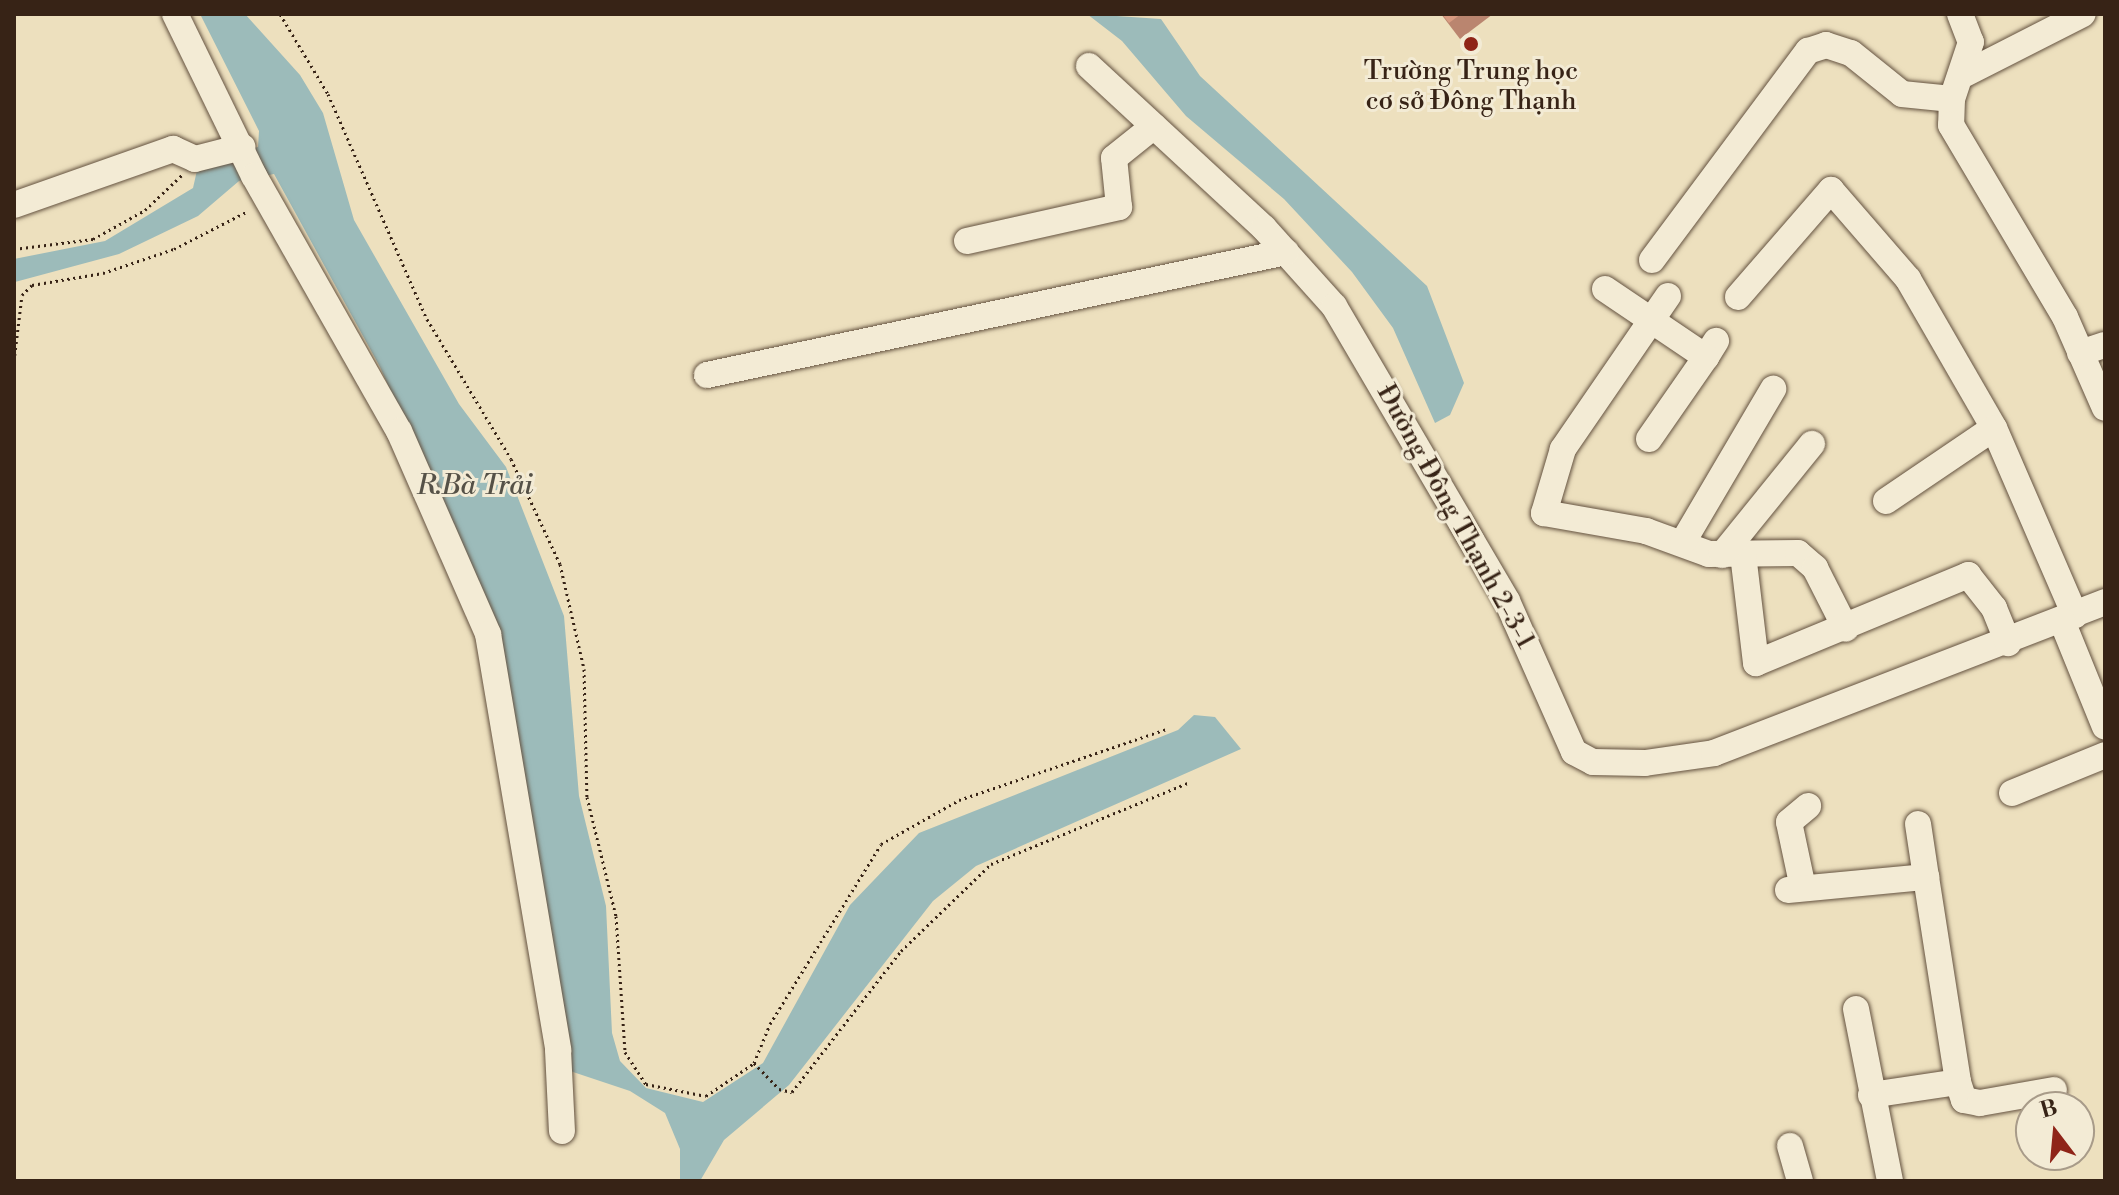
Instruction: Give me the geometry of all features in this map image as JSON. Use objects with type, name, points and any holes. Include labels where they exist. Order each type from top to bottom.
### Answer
[{"type":"street","points":[[175,14],[268,199],[399,431],[488,634],[561,1071],[562,1131]]},
{"type":"street","points":[[1960,14],[1971,42],[1965,74],[1952,99],[1951,125],[2092,349],[2105,408]]},
{"type":"street","points":[[1965,74],[2083,14]]},
{"type":"street","points":[[1652,260],[1808,51],[1826,45],[1851,53],[1902,94],[1952,99]]},
{"type":"street","name":"Đường Đông Thạnh 2-3-1","points":[[1089,66],[1286,252],[1334,306],[1507,601],[1574,752],[1593,762],[1645,763],[1714,753],[2008,643],[2105,602]]},
{"type":"street","points":[[967,241],[1119,207],[1114,158],[1154,126]]},
{"type":"street","points":[[14,205],[173,149],[195,159],[242,147]]},
{"type":"street","points":[[1738,297],[1831,190],[1908,279],[1994,428],[2069,618],[2105,727]]},
{"type":"street","points":[[707,375],[1286,252]]},
{"type":"street","points":[[1605,289],[1650,319],[1711,349],[1649,439]]},
{"type":"street","points":[[1668,296],[1563,449],[1544,513],[1732,554],[1798,553],[1815,568],[1846,629]]},
{"type":"street","points":[[1683,542],[1773,389]]},
{"type":"street","points":[[1886,501],[1994,428]]},
{"type":"street","points":[[1812,444],[1732,554],[1756,663],[1846,629],[1968,575],[1994,608],[2008,643]]},
{"type":"street","points":[[2012,793],[2105,755]]},
{"type":"street","points":[[1808,806],[1789,822],[1796,889],[1926,877]]},
{"type":"street","points":[[1918,824],[1958,1082],[1964,1100],[1980,1103],[2054,1090]]},
{"type":"street","points":[[1856,1009],[1890,1181]]},
{"type":"street","points":[[1871,1095],[1958,1082]]},
{"type":"street","points":[[1790,1146],[1800,1181]]},
{"type":"path","points":[[280,14],[328,94],[427,319],[511,459],[572,600],[584,669],[587,797],[616,916],[625,1052],[646,1084],[706,1096],[754,1063],[770,1024],[881,844],[959,800],[1166,729]]},
{"type":"path","points":[[14,249],[93,239],[145,210],[195,159]]},
{"type":"path","points":[[14,361],[22,295],[32,285],[103,273],[174,249],[268,199]]},
{"type":"path","points":[[754,1063],[779,1089],[792,1092],[901,951],[991,864],[1188,783]]},
{"type":"water","name":"R.Bà Trải","points":[[200,14],[245,14],[300,75],[323,113],[354,220],[459,404],[506,467],[564,616],[579,796],[606,906],[612,1033],[620,1061],[646,1088],[703,1102],[763,1063],[850,905],[919,833],[1178,730],[1194,715],[1215,717],[1241,749],[976,866],[933,901],[789,1085],[724,1140],[700,1181],[680,1181],[680,1149],[665,1113],[630,1091],[567,1070],[552,935],[499,639],[380,367],[274,174],[239,181],[198,216],[119,254],[15,282],[14,343],[14,259],[105,241],[193,188],[198,166],[258,147],[259,131]]},
{"type":"water","points":[[1087,14],[1161,19],[1200,76],[1427,286],[1464,383],[1450,415],[1435,423],[1393,328],[1352,272],[1284,199],[1186,116],[1122,41]]},
{"type":"building","points":[[1442,14],[1461,14],[1449,23]]},
{"type":"place","name":"Trường Trung học cơ sở Đông Thạnh","points":[[1471,44]]}]
